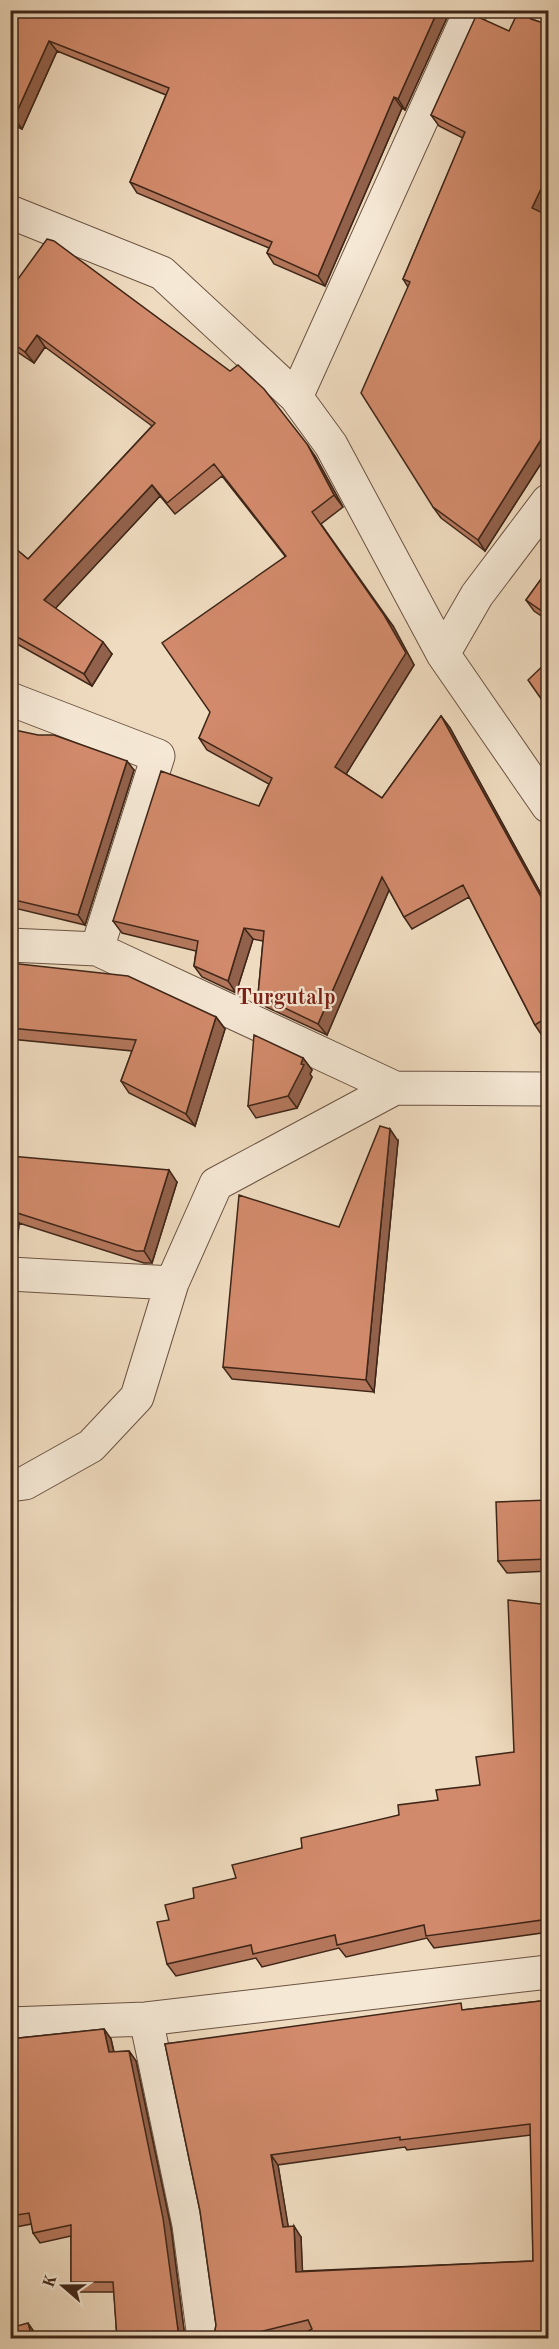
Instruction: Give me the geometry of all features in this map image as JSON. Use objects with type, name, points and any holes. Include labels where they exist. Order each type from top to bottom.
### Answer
[{"type":"street","points":[[296,397],[471,10]]},
{"type":"street","points":[[541,10],[549,14]]},
{"type":"street","points":[[10,212],[162,273],[296,397],[331,446],[443,654],[549,806]]},
{"type":"street","points":[[443,654],[477,595],[549,501]]},
{"type":"street","points":[[10,699],[158,756],[97,949]]},
{"type":"street","points":[[10,945],[97,949],[395,1088],[549,1089]]},
{"type":"street","points":[[10,1485],[25,1483],[91,1446],[137,1397],[172,1283],[216,1184],[395,1088]]},
{"type":"street","points":[[10,1274],[172,1283]]},
{"type":"street","points":[[10,2024],[146,2019],[549,1972]]},
{"type":"street","points":[[146,2019],[189,2225],[204,2338]]},
{"type":"building","points":[[10,10],[438,10],[398,99],[394,97],[318,276],[267,253],[272,242],[130,182],[169,88],[49,41],[14,118],[10,117]]},
{"type":"building","points":[[519,10],[531,19],[540,22],[549,21],[549,172],[532,208],[549,216],[549,427],[478,540],[433,507],[361,393],[410,282],[403,279],[465,132],[431,115],[476,16],[509,31]]},
{"type":"building","points":[[47,239],[54,241],[230,371],[238,365],[264,389],[307,444],[334,495],[312,512],[384,615],[406,653],[335,767],[382,798],[441,716],[545,904],[549,902],[549,1016],[535,1025],[463,885],[404,917],[382,877],[318,1024],[258,995],[264,931],[244,928],[228,981],[194,966],[198,941],[113,921],[161,771],[259,806],[272,778],[199,738],[210,712],[162,643],[286,556],[214,464],[167,503],[152,485],[44,600],[103,642],[84,674],[10,633],[10,544],[28,559],[155,423],[37,335],[25,352],[10,341],[10,290]]},
{"type":"building","points":[[549,568],[549,616],[526,600]]},
{"type":"building","points":[[549,660],[549,710],[528,680]]},
{"type":"building","points":[[10,729],[38,735],[54,735],[127,761],[78,915],[10,899]]},
{"type":"building","points":[[10,963],[128,976],[216,1017],[186,1114],[121,1081],[136,1040],[10,1028]]},
{"type":"building","points":[[254,1035],[303,1058],[301,1064],[304,1065],[288,1096],[248,1106]]},
{"type":"building","points":[[380,1126],[390,1129],[366,1380],[223,1367],[239,1195],[339,1227]]},
{"type":"building","points":[[10,1156],[169,1170],[144,1251],[136,1251],[11,1211],[10,1215]]},
{"type":"building","points":[[549,1500],[549,1559],[498,1561],[496,1502]]},
{"type":"building","points":[[508,1600],[549,1605],[549,1919],[426,1936],[424,1925],[337,1945],[335,1935],[253,1954],[251,1945],[167,1964],[157,1922],[169,1920],[165,1905],[194,1898],[193,1888],[236,1878],[232,1865],[302,1848],[301,1838],[399,1815],[398,1805],[438,1800],[436,1790],[480,1785],[476,1757],[514,1752]]},
{"type":"building","points":[[549,2000],[549,2338],[295,2338],[312,2329],[308,2320],[235,2338],[212,2338],[216,2325],[200,2211],[165,2044],[461,2003],[462,2010]],"holes":[[[530,2124],[533,2261],[296,2272],[294,2226],[283,2227],[271,2155],[400,2137],[400,2140]]]},
{"type":"building","points":[[104,2029],[109,2052],[129,2051],[163,2218],[178,2330],[182,2338],[117,2338],[113,2282],[71,2282],[71,2225],[33,2233],[29,2213],[10,2216],[10,2039]]},
{"type":"building","points":[[28,2323],[32,2338],[10,2338],[10,2328]]},
{"type":"district","name":"Turgutalp","points":[[286,998]]}]
